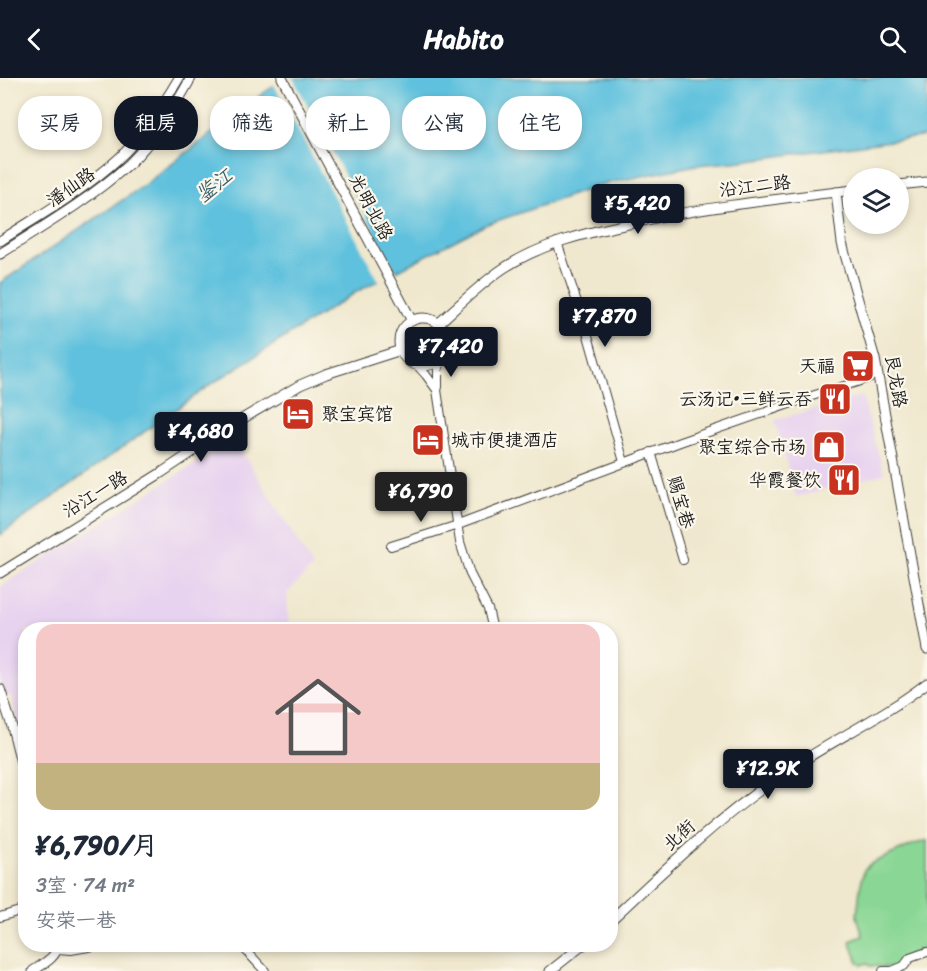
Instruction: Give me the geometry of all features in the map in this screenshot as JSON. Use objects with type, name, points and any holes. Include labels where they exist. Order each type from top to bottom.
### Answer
[{"type":"street","name":"潘仙路","points":[[0,240],[78,190],[118,158],[138,138],[160,109],[179,78]]},
{"type":"street","name":"潘仙路","points":[[0,254],[68,210],[110,180],[130,162],[164,123],[191,78]]},
{"type":"street","name":"光明北路","points":[[282,78],[412,321]]},
{"type":"street","points":[[909,184],[927,182]]},
{"type":"street","name":"沿江二路","points":[[438,324],[504,268],[557,242],[670,214],[843,191]]},
{"type":"street","name":"艮龙路","points":[[836,192],[842,243],[871,340],[878,374],[927,649]]},
{"type":"street","points":[[557,242],[587,332],[624,462]]},
{"type":"street","points":[[441,358],[430,365],[417,365],[410,362],[401,350],[402,330],[412,321],[426,319],[438,324],[446,336],[447,344],[438,371],[437,390],[460,542],[465,560],[488,609],[491,622]]},
{"type":"street","name":"沿江一路","points":[[0,573],[161,473],[242,419],[300,385],[326,374],[401,350]]},
{"type":"street","points":[[417,365],[437,390]]},
{"type":"street","points":[[391,546],[458,525],[651,452],[878,374]]},
{"type":"street","name":"赐宝巷","points":[[651,452],[683,560]]},
{"type":"street","name":"北街","points":[[618,914],[696,841],[753,795],[797,764],[908,698],[927,683]]},
{"type":"street","points":[[0,689],[18,751]]},
{"type":"street","points":[[0,917],[18,911]]},
{"type":"street","points":[[33,971],[56,952]]},
{"type":"street","points":[[247,952],[265,971]]},
{"type":"street","points":[[550,971],[574,952]]},
{"type":"street","points":[[883,971],[892,971],[904,966],[910,958],[927,952]]},
{"type":"shaded area","name":"聚宝综合市场","points":[[862,396],[884,474],[796,497],[775,420]]},
{"type":"shaded area","points":[[234,439],[313,567],[287,593],[289,622],[18,622],[18,726],[11,695],[0,698],[0,587]]},
{"type":"green space","points":[[927,840],[927,946],[907,957],[895,968],[870,966],[867,963],[862,965],[858,962],[850,941],[863,936],[857,916],[864,870],[870,864]]},
{"type":"water","name":"鉴江","points":[[286,78],[927,78],[927,136],[696,165],[604,184],[485,225],[358,291],[213,383],[0,535],[0,283],[143,186],[190,150],[198,150],[198,144],[210,134],[210,150],[294,150],[294,96],[260,96]]},
{"type":"pier","points":[[280,78],[293,78],[306,102],[306,145],[294,122],[294,96],[280,96],[273,83]]},
{"type":"pier","points":[[309,150],[331,150],[397,274],[380,283]]},
{"type":"place","name":"天福","points":[[858,366]]},
{"type":"place","name":"云汤记•三鲜云吞","points":[[835,399]]},
{"type":"place","name":"聚宝宾馆","points":[[298,414]]},
{"type":"place","name":"城市便捷酒店","points":[[428,440]]},
{"type":"place","name":"聚宝综合市场","points":[[829,447]]},
{"type":"place","name":"华霞餐饮","points":[[844,480]]}]
